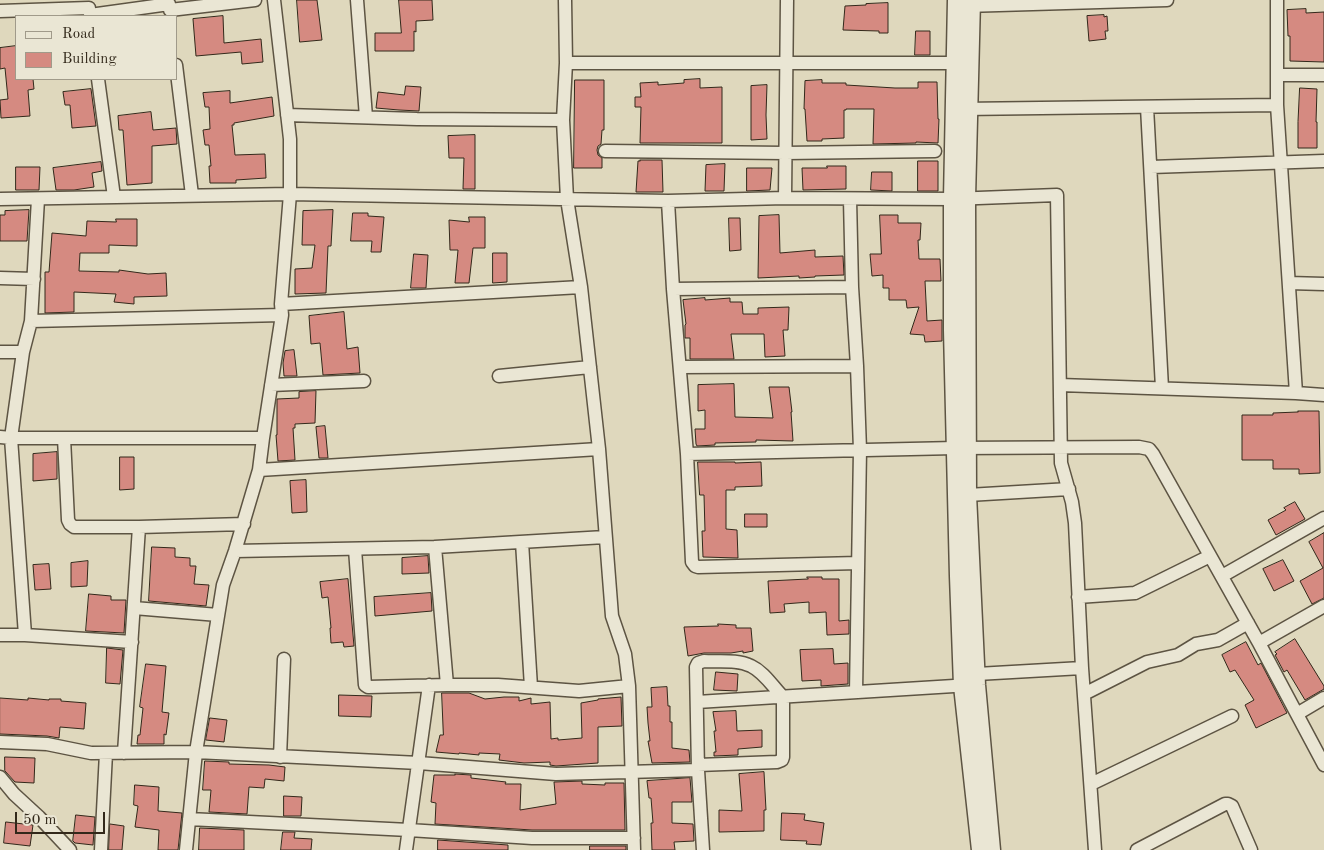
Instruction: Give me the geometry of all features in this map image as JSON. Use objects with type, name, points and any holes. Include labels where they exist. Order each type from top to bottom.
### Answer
[{"type":"street","points":[[0,11],[169,8],[255,0]]},
{"type":"street","points":[[186,850],[196,752],[223,585],[236,551],[259,470],[282,310],[290,194],[290,139],[274,0]]},
{"type":"street","points":[[356,0],[366,118]]},
{"type":"street","points":[[189,820],[409,830],[634,844],[629,686],[624,654],[612,616],[599,448],[581,287],[567,199],[564,120],[566,63],[565,0]]},
{"type":"street","points":[[785,198],[787,0]]},
{"type":"street","points":[[964,3],[1167,0]]},
{"type":"street","points":[[1277,0],[1277,105],[1296,393]]},
{"type":"street","points":[[962,109],[955,63],[964,3]]},
{"type":"street","points":[[964,3],[960,198],[962,448],[958,576],[992,850]]},
{"type":"street","points":[[566,63],[955,63]]},
{"type":"street","points":[[1277,75],[1324,75]]},
{"type":"street","points":[[98,80],[114,197]]},
{"type":"street","points":[[178,80],[192,196]]},
{"type":"street","points":[[962,109],[1277,105]]},
{"type":"street","points":[[1148,107],[1162,388]]},
{"type":"street","points":[[287,115],[366,118],[564,120]]},
{"type":"street","points":[[606,150],[785,153],[935,151]]},
{"type":"street","points":[[1151,167],[1324,161]]},
{"type":"street","points":[[0,199],[290,194],[668,201],[785,198],[960,198],[1057,194],[1061,462],[1072,502],[1075,523],[1082,668],[1095,850]]},
{"type":"street","points":[[24,635],[5,437],[31,321],[38,199]]},
{"type":"street","points":[[850,199],[852,287],[860,450],[856,692]]},
{"type":"street","points":[[668,201],[687,454],[692,562],[698,567],[858,562]]},
{"type":"street","points":[[0,278],[34,279]]},
{"type":"street","points":[[1289,284],[1324,284]]},
{"type":"street","points":[[31,321],[282,310],[581,287]]},
{"type":"street","points":[[674,289],[852,287]]},
{"type":"street","points":[[0,352],[23,352]]},
{"type":"street","points":[[681,367],[857,366]]},
{"type":"street","points":[[499,376],[590,367]]},
{"type":"street","points":[[271,385],[364,381]]},
{"type":"street","points":[[1060,385],[1324,395]]},
{"type":"street","points":[[5,437],[263,438]]},
{"type":"street","points":[[64,438],[68,520],[74,527],[244,524]]},
{"type":"street","points":[[687,454],[962,448],[1139,447],[1148,449],[1153,454],[1259,642],[1324,765]]},
{"type":"street","points":[[259,470],[599,448]]},
{"type":"street","points":[[962,448],[968,495],[972,681],[980,850]]},
{"type":"street","points":[[968,495],[1069,489]]},
{"type":"street","points":[[1222,576],[1324,518]]},
{"type":"street","points":[[124,753],[139,527]]},
{"type":"street","points":[[236,551],[435,547],[605,537]]},
{"type":"street","points":[[522,542],[532,687]]},
{"type":"street","points":[[435,547],[447,685]]},
{"type":"street","points":[[355,549],[365,685],[368,687],[447,685],[532,687],[579,691],[629,686]]},
{"type":"street","points":[[1078,598],[1135,593],[1210,556]]},
{"type":"street","points":[[1259,642],[1324,606]]},
{"type":"street","points":[[134,608],[218,615]]},
{"type":"street","points":[[1084,694],[1147,662],[1178,655],[1196,644],[1218,640],[1248,623]]},
{"type":"street","points":[[0,635],[132,642]]},
{"type":"street","points":[[280,757],[284,659]]},
{"type":"street","points":[[0,742],[48,744],[91,753],[196,752],[419,764],[556,774],[698,768],[777,762],[782,760],[784,757],[783,696],[751,666],[739,662],[704,661],[698,663],[696,667],[698,768],[703,850]]},
{"type":"street","points":[[697,702],[856,692],[1082,668]]},
{"type":"street","points":[[406,850],[429,685]]},
{"type":"street","points":[[1297,714],[1324,698]]},
{"type":"street","points":[[1091,784],[1232,716]]},
{"type":"street","points":[[101,850],[106,753]]},
{"type":"street","points":[[0,776],[16,796],[39,816],[70,850]]},
{"type":"street","points":[[1137,850],[1225,804],[1232,806],[1252,850]]},
{"type":"building","points":[[297,0],[317,0],[322,40],[300,42]]},
{"type":"building","points":[[399,0],[432,0],[433,20],[416,21],[414,51],[375,51],[375,33],[401,33]]},
{"type":"building","points":[[888,3],[888,33],[843,30],[845,6]]},
{"type":"building","points":[[1306,9],[1306,13],[1324,12],[1324,62],[1290,61],[1287,10]]},
{"type":"building","points":[[1104,15],[1104,17],[1107,16],[1108,31],[1105,31],[1106,39],[1089,41],[1087,16]]},
{"type":"building","points":[[223,16],[224,43],[261,39],[263,62],[242,64],[241,52],[196,56],[193,19]]},
{"type":"building","points":[[916,31],[930,31],[930,55],[915,55]]},
{"type":"building","points":[[15,46],[15,80],[33,80],[34,89],[28,90],[30,116],[1,118],[0,100],[8,99],[5,68],[0,69],[0,48]]},
{"type":"building","points":[[700,79],[700,88],[722,87],[722,143],[640,143],[641,107],[635,107],[635,97],[641,97],[640,83],[658,82],[658,85],[684,83],[684,80]]},
{"type":"building","points":[[575,80],[604,80],[604,130],[602,130],[601,144],[597,150],[598,155],[602,158],[602,168],[574,168]]},
{"type":"building","points":[[822,80],[822,83],[846,83],[846,85],[895,88],[918,88],[918,82],[937,82],[938,143],[873,144],[874,109],[844,110],[844,138],[807,141],[804,109],[805,81]]},
{"type":"building","points":[[767,85],[767,139],[751,140],[751,86]]},
{"type":"building","points":[[406,86],[421,87],[419,111],[376,108],[378,92],[404,95]]},
{"type":"building","points":[[1300,88],[1317,89],[1317,148],[1298,148]]},
{"type":"building","points":[[91,89],[96,126],[72,128],[70,105],[65,105],[63,92]]},
{"type":"building","points":[[230,91],[230,103],[272,97],[274,116],[234,123],[232,125],[235,155],[265,154],[266,178],[236,180],[236,183],[210,183],[209,145],[205,145],[203,130],[210,129],[209,107],[205,107],[203,93]]},
{"type":"building","points":[[151,112],[153,130],[176,128],[177,144],[152,146],[152,183],[127,185],[123,130],[119,130],[118,116]]},
{"type":"building","points":[[475,135],[475,189],[463,189],[464,158],[449,158],[448,136]]},
{"type":"building","points":[[662,160],[663,192],[636,192],[638,161]]},
{"type":"building","points":[[918,161],[938,161],[938,191],[918,191]]},
{"type":"building","points":[[101,162],[102,171],[92,173],[94,187],[56,190],[53,168]]},
{"type":"building","points":[[725,164],[724,191],[705,191],[706,165]]},
{"type":"building","points":[[827,166],[846,166],[846,189],[803,190],[802,168],[827,168]]},
{"type":"building","points":[[16,167],[40,167],[39,190],[16,190]]},
{"type":"building","points":[[747,168],[772,168],[770,190],[747,191]]},
{"type":"building","points":[[872,172],[892,172],[892,191],[871,190]]},
{"type":"building","points":[[29,210],[27,241],[0,241],[0,215],[5,215],[5,211]]},
{"type":"building","points":[[333,210],[331,246],[328,246],[326,293],[295,294],[295,269],[312,268],[315,245],[302,245],[303,211]]},
{"type":"building","points":[[353,213],[368,213],[368,216],[384,217],[381,252],[371,252],[372,241],[351,241]]},
{"type":"building","points":[[779,215],[780,253],[815,250],[815,257],[843,256],[844,275],[758,278],[759,216]]},
{"type":"building","points":[[880,215],[898,215],[898,223],[921,223],[920,240],[918,240],[919,259],[940,259],[941,281],[925,281],[927,321],[942,320],[942,341],[925,342],[924,335],[910,334],[919,307],[907,308],[906,300],[889,300],[889,288],[883,288],[883,275],[872,276],[870,254],[881,254]]},
{"type":"building","points":[[469,217],[485,217],[485,248],[473,248],[469,283],[455,283],[458,250],[450,250],[449,220],[469,222]]},
{"type":"building","points":[[729,218],[740,218],[741,250],[730,251]]},
{"type":"building","points":[[116,219],[137,219],[137,246],[109,245],[109,253],[80,253],[79,271],[119,272],[119,270],[148,274],[166,273],[167,296],[134,297],[134,304],[114,302],[116,294],[74,292],[74,312],[45,313],[45,272],[49,272],[52,233],[86,236],[87,221],[116,222]]},
{"type":"building","points":[[493,253],[507,253],[507,282],[493,283]]},
{"type":"building","points":[[414,254],[428,255],[426,288],[411,288]]},
{"type":"building","points":[[705,298],[705,300],[730,298],[730,302],[742,302],[743,314],[758,314],[758,308],[789,307],[788,330],[783,330],[785,356],[765,357],[764,334],[731,334],[734,359],[690,359],[690,338],[685,338],[686,324],[683,300]]},
{"type":"building","points":[[344,312],[347,349],[358,347],[360,373],[323,375],[320,343],[311,344],[309,316]]},
{"type":"building","points":[[294,350],[297,376],[284,376],[283,363],[285,351]]},
{"type":"building","points":[[734,384],[735,417],[773,418],[769,387],[789,387],[793,441],[756,440],[756,442],[715,443],[715,445],[697,446],[695,429],[705,429],[705,410],[698,411],[698,385]]},
{"type":"building","points":[[316,391],[315,423],[295,424],[295,428],[293,428],[295,460],[278,461],[276,435],[277,399],[299,398],[299,392]]},
{"type":"building","points":[[1319,411],[1320,473],[1299,474],[1299,469],[1273,469],[1273,460],[1242,460],[1242,415],[1273,415],[1273,413]]},
{"type":"building","points":[[325,426],[328,458],[319,458],[316,427]]},
{"type":"building","points":[[57,452],[57,479],[33,481],[33,454]]},
{"type":"building","points":[[120,457],[134,457],[134,489],[120,490]]},
{"type":"building","points":[[698,462],[761,462],[762,486],[735,487],[735,490],[726,490],[726,529],[737,530],[738,558],[703,557],[702,531],[705,531],[704,495],[700,495]]},
{"type":"building","points":[[306,480],[307,512],[292,513],[290,481]]},
{"type":"building","points":[[1295,502],[1305,519],[1276,535],[1268,520],[1286,510],[1284,508]]},
{"type":"building","points":[[745,514],[767,514],[767,527],[745,527]]},
{"type":"building","points":[[1324,533],[1324,598],[1312,604],[1300,581],[1323,568],[1309,542]]},
{"type":"building","points":[[152,547],[175,548],[175,557],[190,558],[190,566],[196,566],[194,584],[209,585],[206,606],[149,601]]},
{"type":"building","points":[[428,556],[429,573],[402,574],[402,558]]},
{"type":"building","points":[[1283,560],[1294,581],[1274,591],[1263,569]]},
{"type":"building","points":[[88,561],[87,586],[71,587],[71,563]]},
{"type":"building","points":[[49,564],[51,589],[35,590],[33,565]]},
{"type":"building","points":[[807,577],[839,579],[839,621],[849,620],[849,634],[827,635],[826,612],[809,613],[809,602],[784,604],[785,612],[770,613],[768,581],[808,579]]},
{"type":"building","points":[[348,579],[354,646],[344,647],[343,642],[331,643],[328,597],[322,598],[320,582]]},
{"type":"building","points":[[431,593],[432,611],[375,616],[374,597]]},
{"type":"building","points":[[89,594],[111,596],[111,600],[126,600],[124,633],[86,631]]},
{"type":"building","points":[[718,624],[736,625],[736,628],[751,628],[753,651],[743,653],[743,651],[704,653],[688,656],[684,627],[718,626]]},
{"type":"building","points":[[1295,639],[1324,686],[1324,689],[1305,700],[1287,670],[1284,672],[1275,655],[1277,654],[1275,652]]},
{"type":"building","points":[[1246,642],[1258,665],[1261,663],[1287,713],[1256,728],[1245,705],[1254,700],[1235,670],[1230,672],[1222,655]]},
{"type":"building","points":[[107,648],[123,650],[120,684],[106,683]]},
{"type":"building","points":[[833,649],[834,664],[848,663],[848,684],[821,686],[821,680],[802,681],[800,650]]},
{"type":"building","points":[[146,664],[166,666],[162,712],[169,713],[166,735],[164,734],[164,744],[137,744],[138,735],[140,735],[143,708],[140,707]]},
{"type":"building","points":[[716,672],[738,674],[737,691],[714,690]]},
{"type":"building","points":[[667,687],[670,722],[672,722],[672,748],[689,750],[690,762],[652,763],[648,741],[650,741],[647,707],[652,707],[651,688]]},
{"type":"building","points":[[442,693],[469,693],[485,699],[519,697],[519,701],[531,698],[531,704],[550,702],[551,739],[558,738],[558,740],[582,738],[581,703],[621,697],[622,726],[598,727],[598,763],[556,766],[550,765],[550,762],[524,763],[499,760],[500,754],[479,753],[479,755],[436,752],[440,735],[443,735]]},
{"type":"building","points":[[339,695],[372,696],[371,717],[339,716]]},
{"type":"building","points":[[0,698],[28,700],[28,698],[61,699],[61,701],[86,703],[84,729],[60,727],[59,738],[0,734]]},
{"type":"building","points":[[736,711],[737,731],[762,730],[762,747],[738,749],[738,755],[714,756],[714,752],[716,752],[714,731],[716,731],[713,712]]},
{"type":"building","points":[[210,718],[227,720],[224,742],[206,740]]},
{"type":"building","points":[[5,757],[35,758],[34,783],[15,782],[5,771]]},
{"type":"building","points":[[205,761],[285,767],[284,781],[265,779],[264,788],[249,787],[247,814],[209,812],[211,790],[203,790]]},
{"type":"building","points":[[764,772],[766,810],[764,810],[764,831],[719,832],[719,810],[742,811],[739,774]]},
{"type":"building","points":[[455,774],[506,782],[505,784],[521,784],[520,810],[556,804],[554,782],[582,781],[582,784],[605,785],[605,783],[624,783],[625,830],[532,830],[435,824],[436,803],[431,802],[434,775]]},
{"type":"building","points":[[690,778],[692,802],[672,802],[672,823],[693,824],[694,841],[674,842],[675,850],[652,850],[651,823],[653,823],[651,798],[649,798],[647,781]]},
{"type":"building","points":[[135,785],[159,787],[158,811],[182,813],[178,850],[158,850],[159,830],[135,827],[138,806],[134,805]]},
{"type":"building","points":[[284,796],[302,797],[301,816],[284,816]]},
{"type":"building","points":[[782,813],[805,814],[804,820],[824,823],[821,845],[806,844],[807,841],[781,840]]},
{"type":"building","points":[[76,815],[95,817],[93,845],[75,843],[73,841]]},
{"type":"building","points":[[6,822],[33,825],[30,846],[4,843]]},
{"type":"building","points":[[110,824],[124,826],[122,850],[109,850]]},
{"type":"building","points":[[200,828],[244,830],[244,850],[199,850]]},
{"type":"building","points":[[283,832],[295,832],[294,838],[312,839],[311,850],[281,850]]},
{"type":"building","points":[[438,840],[508,845],[508,850],[438,850]]},
{"type":"building","points":[[590,846],[626,846],[626,850],[590,850]]}]
